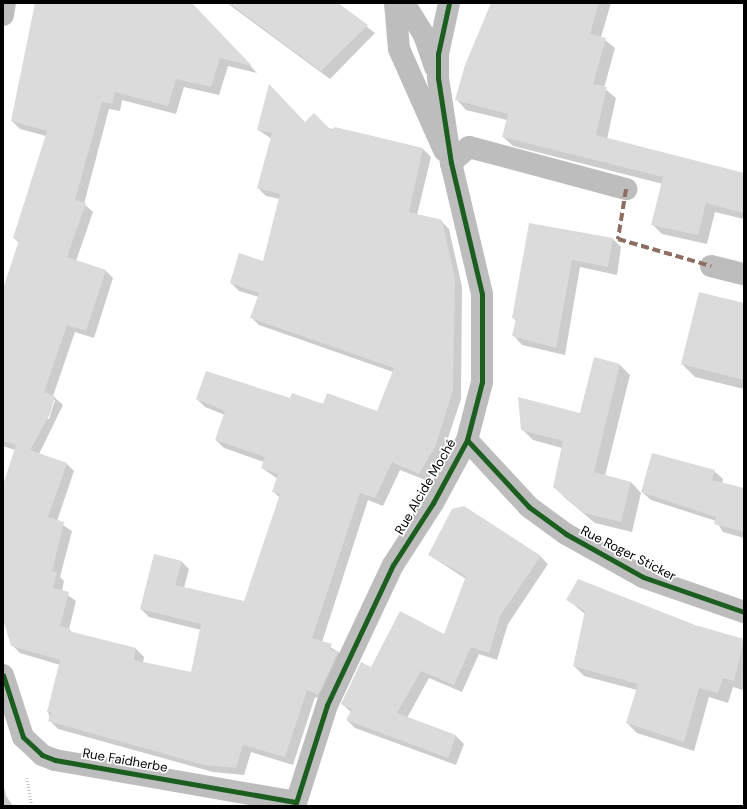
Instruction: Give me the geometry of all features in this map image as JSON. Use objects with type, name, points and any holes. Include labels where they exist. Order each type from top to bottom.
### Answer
[{"type":"street","points":[[3,15],[5,3]]},
{"type":"street","points":[[395,3],[399,49],[427,120],[451,163]]},
{"type":"street","points":[[404,3],[424,35],[438,78]]},
{"type":"street","points":[[449,3],[438,54],[438,78],[451,163]]},
{"type":"street","points":[[451,163],[469,147],[626,189]]},
{"type":"street","name":"Rue Alcide Moché","points":[[295,804],[327,705],[393,565],[433,503],[467,440],[482,382],[482,294],[451,163]]},
{"type":"street","points":[[711,266],[744,274]]},
{"type":"street","name":"Rue Roger Sticker","points":[[467,440],[529,507],[566,534],[643,577],[744,612]]},
{"type":"street","name":"Rue Faidherbe","points":[[3,675],[23,737],[42,754],[55,760],[295,804]]},
{"type":"building","points":[[35,3],[192,3],[252,66],[220,58],[211,87],[176,79],[168,106],[115,92],[112,104],[102,102],[75,200],[86,203],[67,257],[106,270],[86,331],[67,325],[44,392],[55,396],[50,414],[30,450],[24,448],[67,463],[48,517],[64,522],[52,571],[57,572],[53,588],[69,592],[60,626],[70,628],[69,631],[136,648],[134,660],[191,672],[201,624],[140,609],[154,554],[182,561],[175,585],[244,601],[280,494],[272,492],[278,474],[261,468],[265,457],[215,440],[225,411],[196,399],[206,371],[290,398],[292,393],[323,404],[327,393],[377,411],[394,368],[250,318],[259,293],[230,283],[239,253],[263,261],[280,194],[257,188],[272,133],[257,130],[269,84],[305,122],[314,113],[331,130],[335,127],[423,148],[409,212],[442,220],[455,278],[453,390],[435,447],[419,474],[392,462],[375,498],[360,493],[312,638],[332,644],[330,649],[338,652],[318,695],[307,690],[285,757],[243,745],[236,768],[204,765],[48,721],[51,712],[47,712],[60,660],[11,646],[3,619],[3,485],[16,445],[3,441],[3,289],[19,240],[13,238],[47,131],[11,121]]},
{"type":"building","points":[[229,3],[338,3],[368,25],[321,71]]},
{"type":"building","points":[[491,3],[599,3],[590,34],[606,38],[593,84],[607,87],[596,135],[744,173],[744,213],[706,203],[698,235],[651,225],[663,177],[502,137],[508,114],[455,100],[465,65]]},
{"type":"building","points":[[529,223],[613,238],[608,267],[572,260],[556,348],[512,336],[516,319],[512,318]]},
{"type":"building","points":[[699,292],[744,303],[744,380],[681,364]]},
{"type":"building","points":[[594,357],[620,364],[594,472],[631,482],[621,522],[584,513],[553,487],[563,441],[521,430],[518,397],[580,413]]},
{"type":"building","points":[[652,453],[715,470],[712,480],[744,488],[744,532],[714,524],[716,517],[641,492]]},
{"type":"building","points":[[464,506],[541,556],[500,616],[489,653],[471,647],[454,685],[421,671],[397,713],[456,735],[448,758],[346,720],[352,709],[341,704],[361,662],[371,667],[400,611],[444,634],[466,576],[428,555],[452,509]]},
{"type":"building","points":[[578,579],[695,625],[744,639],[734,681],[723,678],[718,693],[699,688],[684,742],[626,723],[638,684],[573,666],[585,611],[566,600]]},
{"type":"marked path","points":[[626,189],[618,239],[711,266]]},
{"type":"cycle path","points":[[295,806],[327,705],[393,565],[433,503],[467,440],[482,382],[482,294],[451,163],[438,78],[438,54],[449,3]]},
{"type":"cycle path","points":[[467,440],[529,507],[566,534],[643,577],[744,612]]},
{"type":"cycle path","points":[[3,675],[23,737],[42,755],[55,760],[295,802]]}]
